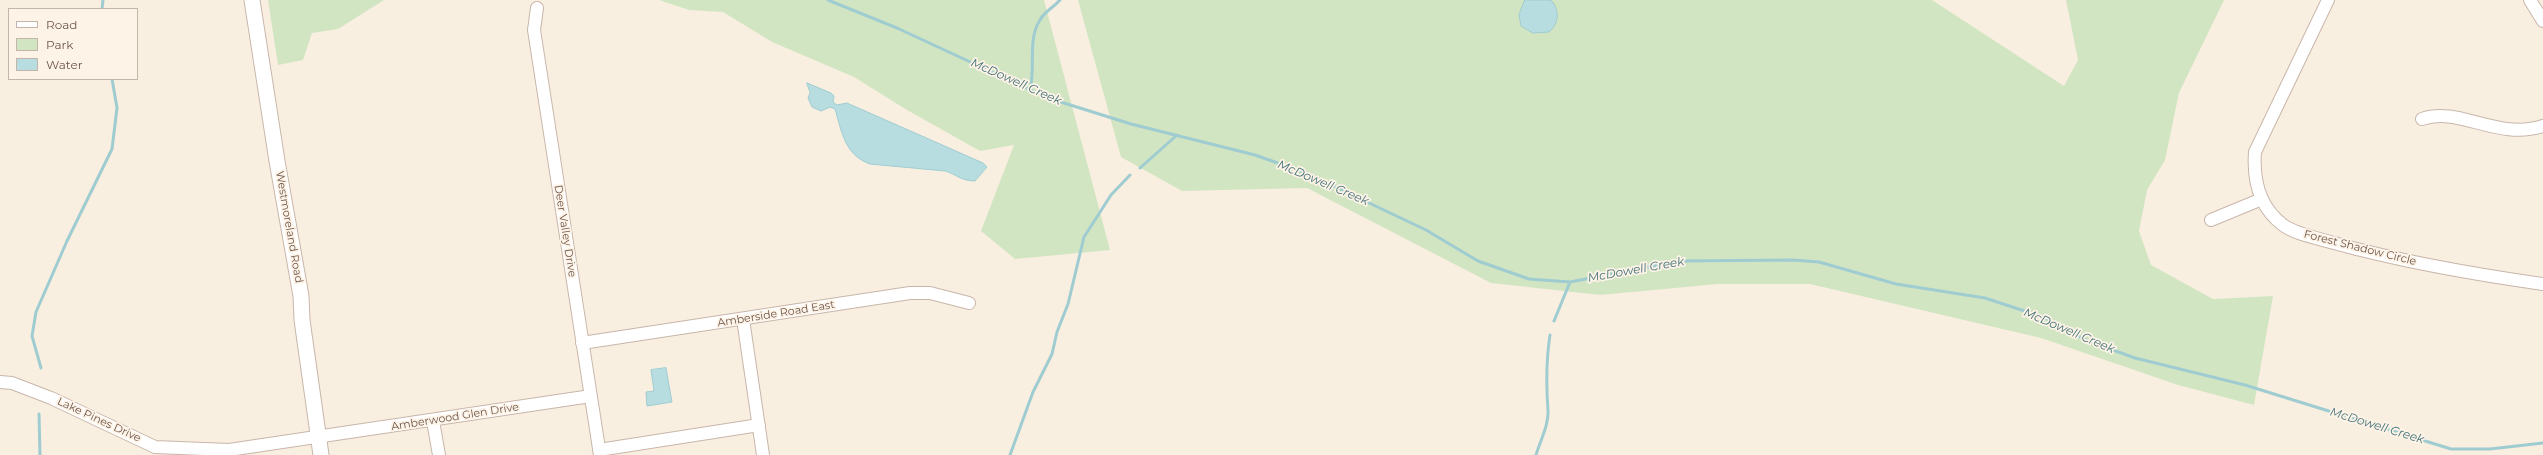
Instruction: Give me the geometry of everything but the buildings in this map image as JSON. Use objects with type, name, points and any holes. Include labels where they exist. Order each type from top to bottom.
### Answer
[{"type":"street","name":"Westmoreland Road","points":[[252,0],[277,161],[301,296],[302,320],[321,455]]},
{"type":"street","name":"Forest Shadow Circle","points":[[2328,0],[2255,152],[2255,178],[2262,199],[2274,217],[2294,231],[2443,269],[2543,284]]},
{"type":"street","points":[[2530,0],[2543,21]]},
{"type":"street","name":"Deer Valley Drive","points":[[538,8],[534,30],[600,453]]},
{"type":"street","points":[[2422,119],[2437,115],[2494,128],[2517,131],[2543,126]]},
{"type":"street","points":[[2211,220],[2262,199]]},
{"type":"street","name":"Amberside Road East","points":[[582,343],[910,293],[930,293],[969,302]]},
{"type":"street","points":[[743,319],[763,455]]},
{"type":"street","name":"Lake Pines Drive","points":[[0,382],[12,383],[58,401],[155,447],[229,450],[318,437]]},
{"type":"street","name":"Amberwood Glen Drive","points":[[318,437],[433,421],[591,396]]},
{"type":"street","points":[[433,421],[438,455]]},
{"type":"street","points":[[600,453],[759,426]]},
{"type":"green space","points":[[268,0],[384,0],[338,29],[312,33],[303,60],[278,65]]},
{"type":"green space","points":[[659,0],[1044,0],[1110,250],[1015,259],[981,231],[1014,145],[980,151],[907,110],[854,77],[772,42],[723,12],[689,10]]},
{"type":"green space","points":[[1078,0],[1932,0],[2064,86],[2078,60],[2066,0],[2224,0],[2179,93],[2165,160],[2147,190],[2139,231],[2151,265],[2213,299],[2273,296],[2254,405],[2178,385],[2041,338],[1810,284],[1718,284],[1600,295],[1491,283],[1307,188],[1182,191],[1121,157]]},
{"type":"water","points":[[1525,0],[1551,0],[1554,4],[1557,17],[1555,25],[1549,32],[1533,33],[1521,26],[1519,15]]},
{"type":"water","points":[[807,83],[831,93],[834,96],[833,102],[837,105],[847,103],[983,163],[987,167],[975,181],[970,181],[945,171],[870,164],[855,155],[850,149],[843,135],[835,109],[830,107],[821,111],[812,107],[808,98],[810,93]]},
{"type":"water","points":[[666,368],[672,402],[647,406],[646,392],[654,391],[651,370]]},
{"type":"waterway","points":[[102,8],[103,0]]},
{"type":"waterway","name":"McDowell Creek","points":[[828,0],[897,28],[1048,98],[1131,124],[1255,155],[1306,173],[1426,230],[1478,261],[1529,279],[1570,282],[1679,261],[1793,260],[1819,262],[1896,284],[1985,298],[2043,317],[2088,341],[2135,358],[2245,385],[2451,449],[2490,449],[2543,443]]},
{"type":"waterway","points":[[1030,89],[1032,80],[1033,45],[1036,28],[1044,14],[1060,0]]},
{"type":"waterway","points":[[41,368],[32,336],[36,312],[67,241],[112,149],[117,108],[112,80]]},
{"type":"waterway","points":[[1140,168],[1177,135]]},
{"type":"waterway","points":[[1010,455],[1033,392],[1052,354],[1057,332],[1068,304],[1084,237],[1111,195],[1130,175]]},
{"type":"waterway","points":[[1554,321],[1570,282]]},
{"type":"waterway","points":[[1536,455],[1546,427],[1548,416],[1547,372],[1550,335]]},
{"type":"waterway","points":[[39,414],[40,455]]}]
